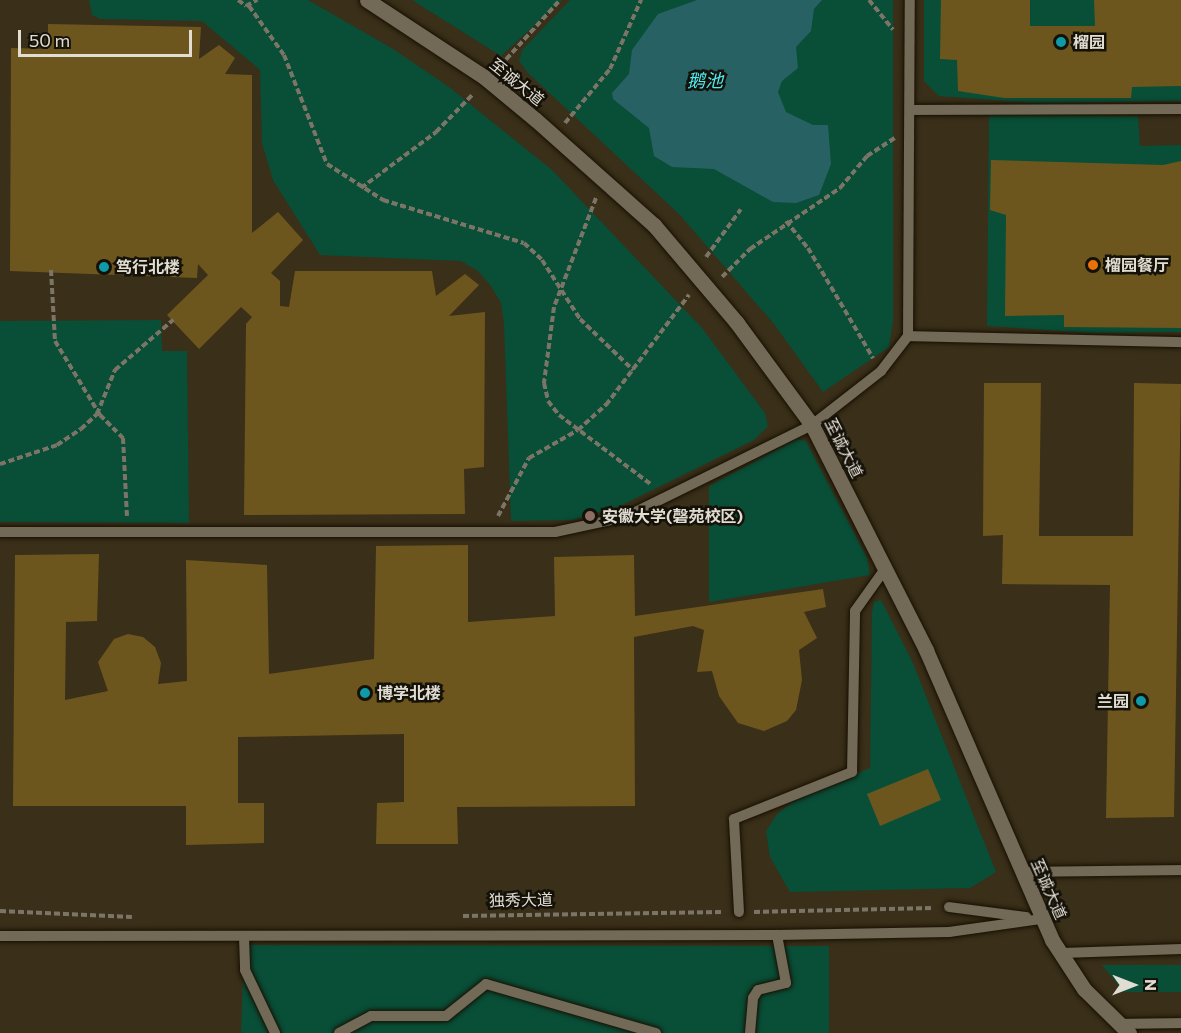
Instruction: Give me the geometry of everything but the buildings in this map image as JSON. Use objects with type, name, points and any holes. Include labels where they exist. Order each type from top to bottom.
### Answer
[{"type":"street","name":"至诚大道","points":[[367,0],[488,80],[654,225],[701,281],[812,425],[926,650],[1042,919],[1084,989],[1124,1029]]},
{"type":"lane","points":[[0,532],[499,534],[584,528],[669,496],[812,425],[881,371],[908,336],[910,0]]},
{"type":"lane","points":[[910,110],[1181,109]]},
{"type":"lane","points":[[908,336],[1181,342]]},
{"type":"lane","points":[[739,912],[734,819],[852,772],[855,611],[885,569]]},
{"type":"lane","points":[[1022,872],[1181,870]]},
{"type":"lane","points":[[948,907],[1042,919]]},
{"type":"lane","points":[[0,936],[777,935],[949,932],[1042,919]]},
{"type":"lane","points":[[750,1033],[753,998],[758,990],[786,984],[777,935]]},
{"type":"lane","points":[[244,937],[245,970],[275,1033]]},
{"type":"lane","points":[[1062,953],[1181,949]]},
{"type":"lane","points":[[339,1033],[371,1016],[446,1016],[486,984],[656,1033]]},
{"type":"lane","points":[[1124,1029],[1181,1023]]},
{"type":"path","points":[[238,0],[249,6],[294,75],[322,158],[361,188],[411,210],[520,240],[542,260],[580,319],[633,370]]},
{"type":"path","points":[[249,6],[257,0]]},
{"type":"path","points":[[361,188],[436,132],[488,80],[560,0]]},
{"type":"path","points":[[553,135],[591,97],[610,69],[640,0]]},
{"type":"path","points":[[869,0],[910,52]]},
{"type":"path","points":[[701,281],[786,221],[840,188],[877,147],[909,135]]},
{"type":"path","points":[[605,182],[560,290],[549,332],[544,383],[548,401],[578,430],[669,496]]},
{"type":"path","points":[[499,534],[497,516],[529,458],[578,430],[606,405],[701,281],[741,209]]},
{"type":"path","points":[[786,221],[826,277],[881,371]]},
{"type":"path","points":[[51,270],[54,341],[98,411],[123,438],[128,534]]},
{"type":"path","points":[[0,464],[66,440],[98,411],[115,370],[173,320]]},
{"type":"path","name":"独秀大道","points":[[450,916],[948,907]]},
{"type":"path","points":[[0,911],[144,917]]},
{"type":"shaded area","name":"安徽大学(磬苑校区)","points":[[0,0],[1181,0],[1181,1033],[0,1033]]},
{"type":"green space","points":[[89,0],[308,0],[393,49],[449,87],[552,170],[702,328],[765,413],[768,426],[754,440],[622,505],[573,520],[511,521],[504,325],[501,303],[491,286],[478,271],[461,261],[320,255],[273,180],[262,143],[260,70],[202,21],[100,19],[92,15]]},
{"type":"green space","points":[[412,0],[562,0],[501,56]]},
{"type":"green space","points":[[570,0],[893,0],[893,321],[889,347],[823,392],[774,324],[679,214],[528,73],[519,61],[522,50]]},
{"type":"green space","name":"榴园","points":[[924,0],[1181,0],[1181,101],[1035,103],[939,96],[924,81]]},
{"type":"green space","name":"榴园餐厅","points":[[989,115],[1138,116],[1140,146],[1181,145],[1181,332],[1094,333],[987,326]]},
{"type":"green space","points":[[161,320],[162,351],[187,351],[189,523],[0,522],[0,321]]},
{"type":"green space","points":[[797,439],[806,441],[867,558],[870,575],[709,602],[709,486]]},
{"type":"green space","points":[[881,600],[912,661],[996,872],[970,888],[790,892],[770,857],[766,831],[777,814],[796,799],[870,768],[872,612],[874,602]]},
{"type":"green space","points":[[244,945],[829,946],[829,1033],[241,1033]]},
{"type":"green space","points":[[1102,965],[1181,965],[1181,992],[1124,992]]},
{"type":"water","name":"鹅池","points":[[697,0],[822,0],[814,9],[811,31],[796,47],[798,68],[782,81],[778,92],[786,112],[813,125],[828,125],[831,164],[819,195],[796,203],[773,202],[714,169],[672,167],[654,156],[649,128],[613,99],[612,93],[629,74],[632,50],[658,14]]},
{"type":"place","name":"榴园","points":[[1061,42]]},
{"type":"place","name":"榴园餐厅","points":[[1093,265]]},
{"type":"place","name":"笃行北楼","points":[[104,267]]},
{"type":"place","name":"安徽大学(磬苑校区)","points":[[590,516]]},
{"type":"place","name":"博学北楼","points":[[365,693]]},
{"type":"place","name":"兰园","points":[[1141,701]]}]
